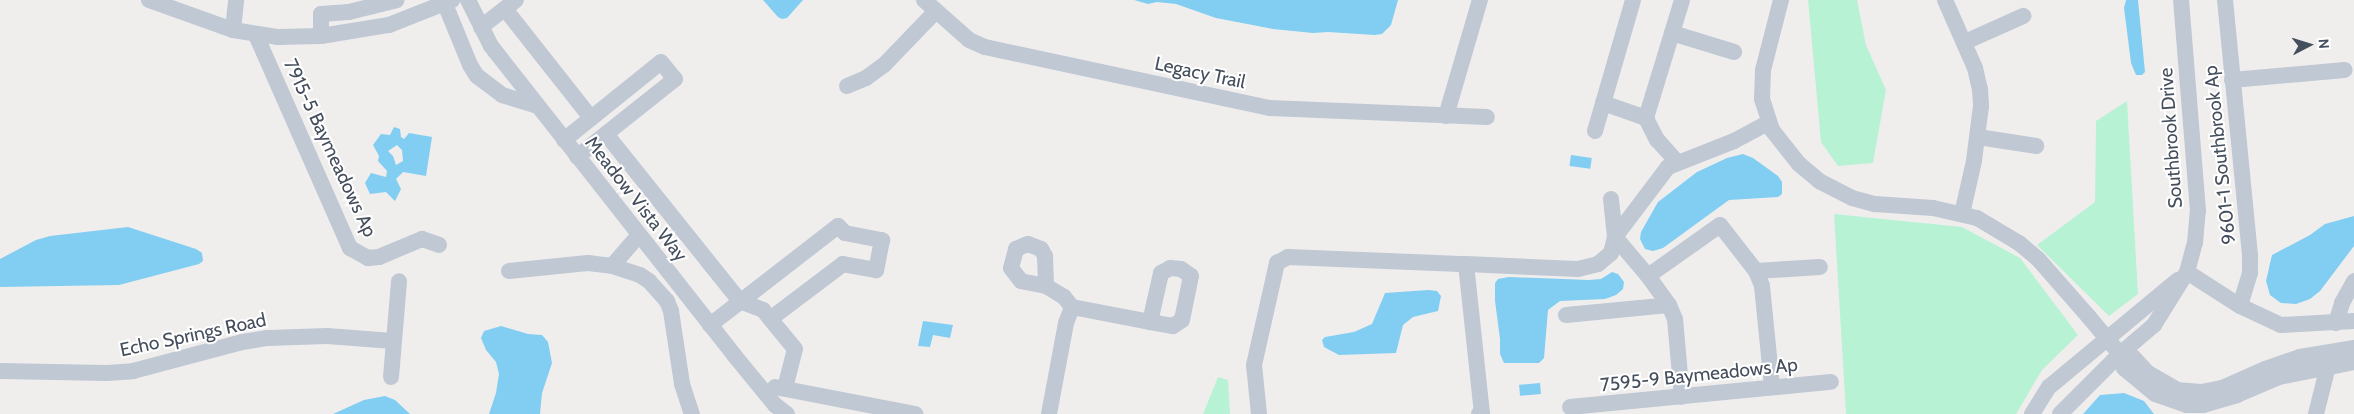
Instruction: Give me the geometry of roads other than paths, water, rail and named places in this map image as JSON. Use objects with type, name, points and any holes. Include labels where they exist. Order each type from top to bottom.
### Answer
[{"type":"street","points":[[149,0],[233,30],[256,35],[322,36],[389,25],[449,2],[470,65],[477,76],[502,95],[537,106]]},
{"type":"street","points":[[233,30],[236,0]]},
{"type":"street","points":[[322,36],[321,14],[349,12],[397,0]]},
{"type":"street","name":"Meadow Vista Way","points":[[468,0],[491,46],[537,106],[710,325],[775,405],[787,414]]},
{"type":"street","points":[[1446,116],[1480,0]]},
{"type":"street","points":[[1595,131],[1633,0]]},
{"type":"street","points":[[1646,118],[1682,0]]},
{"type":"street","points":[[1781,0],[1762,70],[1762,99],[1768,123],[1781,143],[1799,164],[1820,181],[1852,198],[1875,204],[1926,207],[1977,218],[1991,225],[2030,252],[2120,354],[2133,357],[2148,373],[2177,390],[2201,392],[2222,388],[2265,369],[2300,357],[2330,358],[2354,362]]},
{"type":"street","points":[[1945,0],[1976,68],[1980,90],[1981,106],[1978,137],[1962,214]]},
{"type":"street","name":"Southbrook Drive","points":[[2060,414],[2120,354],[2154,325],[2187,272],[2195,244],[2198,211],[2181,0]]},
{"type":"street","name":"9601-1 Southbrook Ap","points":[[2225,0],[2250,257],[2250,273],[2240,306]]},
{"type":"street","points":[[481,27],[511,5],[591,118]]},
{"type":"street","points":[[847,86],[866,78],[884,65],[930,6]]},
{"type":"street","name":"Legacy Trail","points":[[930,6],[969,40],[985,47],[1270,108],[1487,117]]},
{"type":"street","points":[[1965,42],[2023,16]]},
{"type":"street","points":[[1672,33],[1734,52]]},
{"type":"street","name":"7915-5 Baymeadows Ap","points":[[256,35],[350,248],[368,258],[379,257],[422,239],[439,246]]},
{"type":"street","points":[[564,140],[661,62],[675,79],[577,157]]},
{"type":"street","points":[[2232,80],[2345,70]]},
{"type":"street","points":[[1603,102],[1646,118],[1657,140],[1678,163]]},
{"type":"street","points":[[1615,237],[1668,167],[1734,141],[1768,123]]},
{"type":"street","points":[[606,134],[740,301],[758,307],[770,318],[795,349],[785,388]]},
{"type":"street","points":[[1978,137],[2036,146]]},
{"type":"street","points":[[1259,414],[1254,365],[1278,263],[1288,257],[1578,269],[1589,267],[1598,264],[1611,253],[1615,237],[1611,199]]},
{"type":"street","points":[[1648,276],[1720,225],[1756,271],[1762,286],[1772,387]]},
{"type":"street","points":[[710,325],[838,226],[845,233],[882,240],[876,270],[843,264],[770,318]]},
{"type":"street","points":[[612,266],[639,235]]},
{"type":"street","points":[[1615,237],[1648,276],[1669,305],[1674,319],[1682,397]]},
{"type":"street","points":[[509,270],[588,263],[612,266],[640,275],[649,281],[667,301],[674,325],[682,384],[692,414]]},
{"type":"street","points":[[1466,264],[1482,414],[1479,414]]},
{"type":"street","points":[[1756,271],[1820,266]]},
{"type":"street","points":[[2032,414],[2049,387],[2187,272],[2240,306],[2281,325],[2354,321]]},
{"type":"street","points":[[390,377],[399,281]]},
{"type":"street","points":[[2336,323],[2342,303],[2354,281]]},
{"type":"street","points":[[1046,286],[1064,297],[1072,307],[1150,322]]},
{"type":"street","points":[[667,301],[683,291]]},
{"type":"street","points":[[1566,315],[1669,305]]},
{"type":"street","points":[[1048,414],[1066,323],[1072,307]]},
{"type":"street","name":"Echo Springs Road","points":[[0,371],[133,371],[242,342],[268,338],[327,336],[393,341]]},
{"type":"street","points":[[2330,358],[2354,348]]},
{"type":"street","points":[[2316,414],[2330,358]]},
{"type":"street","name":"7595-9 Baymeadows Ap","points":[[1570,407],[1831,382]]},
{"type":"street","points":[[763,390],[785,388],[915,414]]},
{"type":"water","points":[[763,0],[803,0],[787,18],[782,19]]},
{"type":"water","points":[[1134,0],[1398,0],[1391,25],[1382,34],[1375,35],[1313,33],[1273,29],[1216,18],[1176,4],[1157,2],[1148,4]]},
{"type":"water","points":[[2126,0],[2138,0],[2145,72],[2142,75],[2136,75],[2131,63],[2124,8]]},
{"type":"water","points":[[394,127],[400,129],[401,137],[404,139],[409,133],[432,137],[426,176],[403,172],[396,179],[401,189],[395,201],[386,192],[370,194],[365,183],[371,173],[386,177],[387,171],[378,161],[379,156],[373,145],[381,134],[390,135]],"holes":[[[397,145],[402,150],[403,161],[396,165],[393,156],[388,151]]]},
{"type":"water","points":[[1743,154],[1753,158],[1778,176],[1782,182],[1782,194],[1778,197],[1729,200],[1663,248],[1653,251],[1645,249],[1640,239],[1641,232],[1658,202],[1697,172],[1727,158]]},
{"type":"water","points":[[1571,155],[1592,158],[1590,169],[1569,166]]},
{"type":"water","points":[[2354,216],[2354,246],[2320,291],[2310,299],[2296,304],[2281,303],[2270,295],[2266,281],[2272,255],[2310,235],[2325,224]]},
{"type":"water","points":[[128,227],[196,249],[202,253],[203,261],[199,264],[119,285],[0,287],[0,259],[36,240],[50,236]]},
{"type":"water","points":[[1612,272],[1618,274],[1624,282],[1623,289],[1616,295],[1605,299],[1560,301],[1548,310],[1544,358],[1539,363],[1504,363],[1500,354],[1495,301],[1495,283],[1498,279],[1509,277],[1589,280],[1601,279]]},
{"type":"water","points":[[1437,291],[1441,296],[1438,311],[1413,317],[1403,325],[1396,353],[1339,355],[1324,347],[1322,340],[1325,337],[1354,332],[1372,324],[1385,293]]},
{"type":"water","points":[[923,321],[953,325],[950,338],[933,335],[930,347],[918,346]]},
{"type":"water","points":[[501,326],[528,334],[542,335],[548,342],[552,363],[542,393],[540,414],[489,414],[496,393],[499,374],[496,362],[486,350],[481,338],[484,331]]},
{"type":"water","points":[[1540,383],[1541,394],[1520,396],[1519,385]]},
{"type":"water","points":[[2124,393],[2144,401],[2154,414],[2083,414],[2100,395]]},
{"type":"water","points":[[385,396],[395,400],[410,414],[333,414],[364,400]]}]
